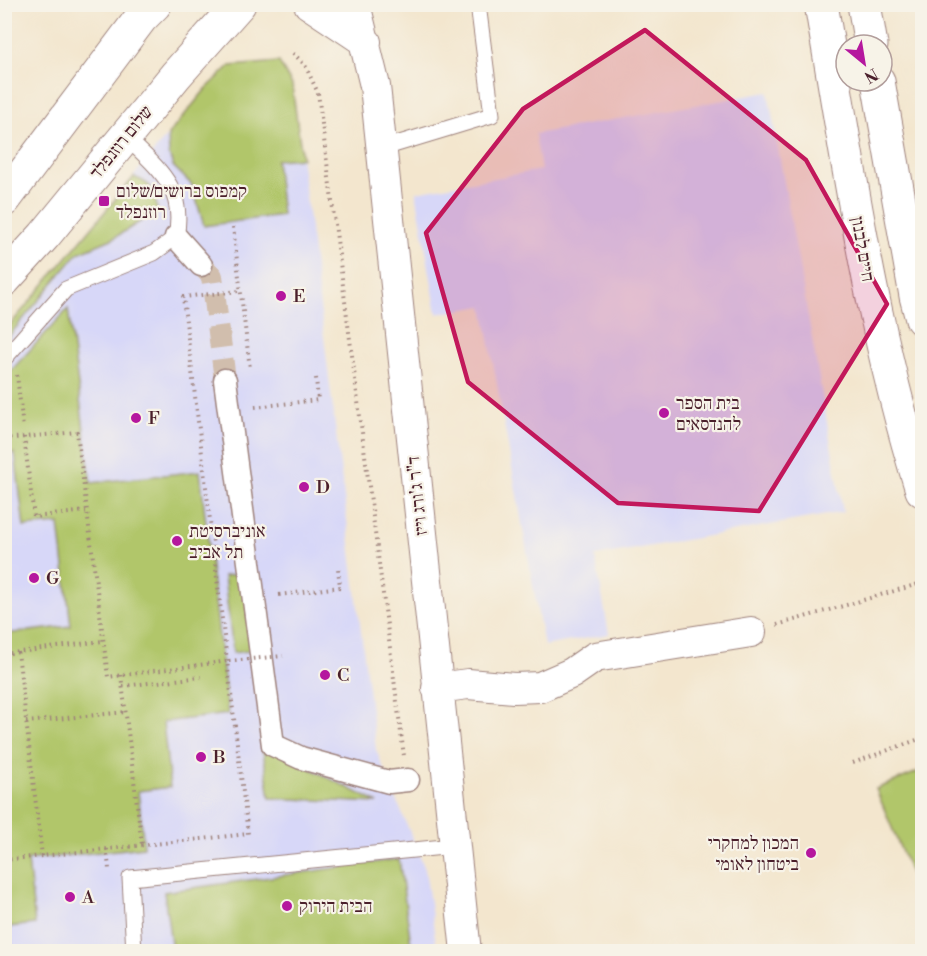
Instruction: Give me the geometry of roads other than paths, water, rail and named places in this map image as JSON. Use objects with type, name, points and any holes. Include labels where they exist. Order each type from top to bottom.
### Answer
[{"type":"main road","points":[[4,200],[141,18],[155,4]]},
{"type":"main road","name":"שלום רוזנפלד","points":[[4,280],[44,236],[125,136],[239,4]]},
{"type":"main road","name":"חיים לבנון","points":[[821,4],[869,284],[908,444],[922,490]]},
{"type":"main road","points":[[864,4],[869,33]]},
{"type":"main road","points":[[880,93],[922,319]]},
{"type":"street","points":[[309,4],[366,42]]},
{"type":"street","name":"ד\"ר ג'ורג וייז","points":[[355,4],[375,86],[466,951]]},
{"type":"street","points":[[176,237],[201,266]]},
{"type":"street","points":[[225,380],[273,745],[302,758],[389,783],[408,780]]},
{"type":"street","points":[[437,688],[468,684],[514,688],[540,687],[572,673],[595,657],[751,632]]},
{"type":"lane","points":[[381,149],[492,115],[478,4]]},
{"type":"lane","points":[[4,359],[66,289],[154,253],[176,237],[181,216],[177,196],[159,171],[125,136]]},
{"type":"lane","points":[[134,951],[130,878],[454,846]]},
{"type":"tunnel","points":[[201,265],[212,276],[225,380]]},
{"type":"place","name":"קמפוס ברושים/שלום רוזנפלד","points":[[104,201]]},
{"type":"place","name":"E","points":[[281,296]]},
{"type":"place","name":"בית הספר להנדסאים","points":[[664,413]]},
{"type":"place","name":"F","points":[[136,418]]},
{"type":"place","name":"D","points":[[304,487]]},
{"type":"place","name":"אוניברסיטת תל אביב","points":[[177,541]]},
{"type":"place","name":"G","points":[[34,578]]},
{"type":"place","name":"C","points":[[325,675]]},
{"type":"place","name":"B","points":[[201,757]]},
{"type":"place","name":"המכון למחקרי ביטחון לאומי","points":[[811,853]]},
{"type":"place","name":"A","points":[[70,897]]},
{"type":"place","name":"הבית הירוק","points":[[287,906]]}]
